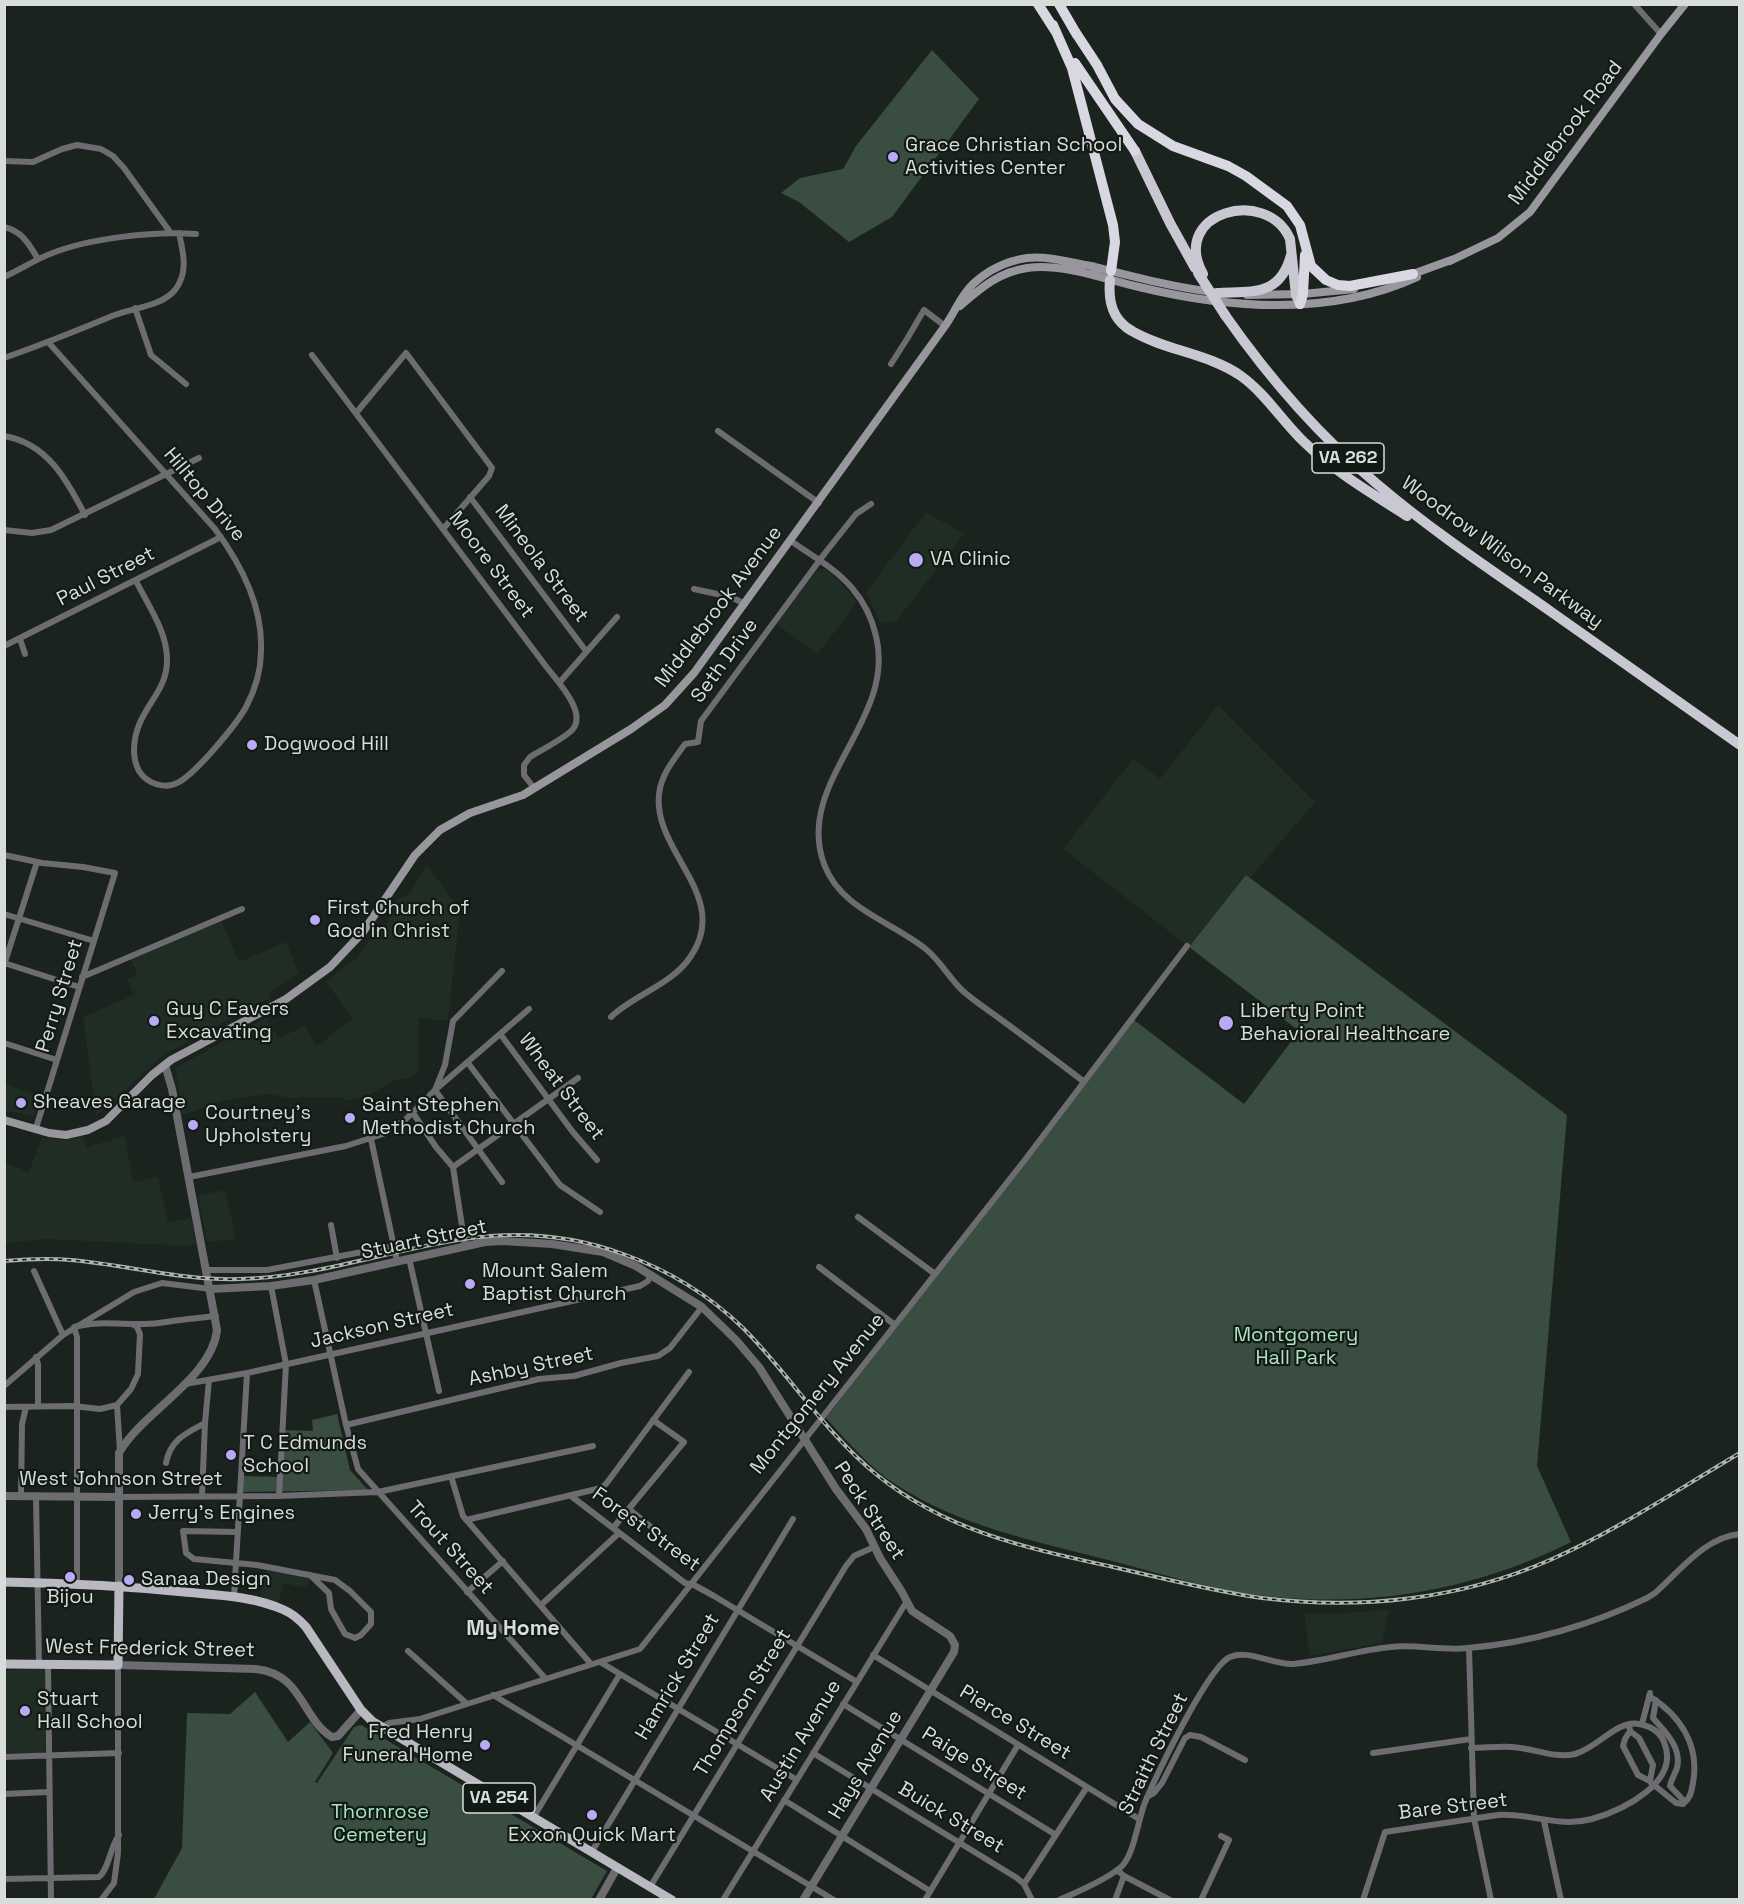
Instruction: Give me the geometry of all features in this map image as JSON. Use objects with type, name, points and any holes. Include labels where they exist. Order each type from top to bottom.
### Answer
[{"type":"highway","points":[[1038,4],[1081,73],[1135,151]]},
{"type":"highway","points":[[1059,4],[1170,223],[1201,274]]},
{"type":"highway","points":[[1053,26],[1072,68],[1113,225],[1115,242],[1108,293],[1113,313],[1129,330],[1213,361],[1235,372],[1260,393],[1302,440],[1342,475],[1451,546],[1479,561]]},
{"type":"highway","points":[[1074,30],[1097,65],[1115,99],[1150,133],[1167,143],[1228,166],[1266,189],[1287,206],[1304,234],[1311,266],[1318,274],[1338,285],[1350,286],[1413,274]]},
{"type":"highway","points":[[1201,274],[1196,256],[1196,242],[1206,224],[1222,214],[1241,211],[1267,215],[1286,231],[1300,298]]},
{"type":"highway","points":[[1300,298],[1306,249]]},
{"type":"highway","points":[[1217,293],[1258,291],[1270,287],[1282,276],[1292,252]]},
{"type":"highway","name":"Woodrow Wilson Parkway","points":[[1201,274],[1238,334],[1286,394],[1344,454],[1398,502],[1740,745]]},
{"type":"main road","name":"Middlebrook Road","points":[[1095,267],[1110,276],[1217,293],[1255,296],[1340,300],[1375,294],[1392,288],[1498,238],[1530,212],[1685,4]]},
{"type":"main road","name":"Middlebrook Avenue","points":[[958,308],[963,295],[975,283],[990,271],[1007,263],[1026,258],[1044,257],[1095,267]]},
{"type":"main road","name":"Middlebrook Road","points":[[1158,292],[1231,304],[1300,298],[1368,287],[1454,260]]},
{"type":"main road","name":"Middlebrook Avenue","points":[[6,1122],[49,1133],[66,1134],[83,1132],[110,1118],[152,1075],[165,1065],[229,1028],[286,999],[321,975],[363,932],[415,855],[440,830],[465,815],[515,798],[534,788],[657,711],[687,681],[745,604],[958,308],[990,281],[1024,268],[1052,267],[1110,276],[1158,292]]},
{"type":"main road","name":"VA 254","points":[[4,1582],[77,1583],[234,1597],[284,1610],[298,1618],[306,1627],[361,1710],[372,1721],[672,1899]]},
{"type":"main road","points":[[118,1665],[119,1586]]},
{"type":"main road","name":"West Frederick Street","points":[[4,1664],[118,1665]]},
{"type":"street","points":[[1634,4],[1661,34]]},
{"type":"street","points":[[4,161],[36,162],[65,148],[77,145],[101,149],[113,156],[124,168],[170,232]]},
{"type":"street","points":[[4,227],[14,230],[23,237],[38,259]]},
{"type":"street","points":[[4,277],[38,259],[75,245],[170,232],[196,234]]},
{"type":"street","points":[[4,357],[49,343],[167,297],[180,281],[184,258],[179,233]]},
{"type":"street","points":[[135,308],[151,355],[186,384]]},
{"type":"street","points":[[891,364],[924,310],[945,326]]},
{"type":"street","name":"Hilltop Drive","points":[[49,343],[221,537],[242,574],[257,610],[262,642],[259,671],[250,698],[238,719],[206,757],[182,780],[171,785],[159,785],[146,779],[139,770],[135,757],[138,724],[163,682],[167,661],[164,641],[136,581]]},
{"type":"street","points":[[356,413],[406,353],[491,466],[491,472],[443,529]]},
{"type":"street","name":"Moore Street","points":[[312,355],[559,683],[576,709],[576,722],[570,732],[526,760],[523,772],[534,788]]},
{"type":"street","points":[[718,431],[819,503]]},
{"type":"street","points":[[4,436],[28,444],[50,460],[71,487],[85,515]]},
{"type":"street","points":[[4,530],[45,532],[85,515],[199,458]]},
{"type":"street","name":"Mineola Street","points":[[470,498],[586,651]]},
{"type":"street","name":"Seth Drive","points":[[611,1017],[680,969],[692,956],[700,938],[702,915],[699,898],[664,831],[660,817],[659,793],[663,777],[685,744],[698,742],[701,721],[819,560],[856,514],[871,504]]},
{"type":"street","name":"Paul Street","points":[[4,646],[221,537]]},
{"type":"street","points":[[791,541],[848,583],[865,606],[876,633],[879,658],[878,680],[870,706],[828,791],[819,816],[820,849],[830,875],[838,889],[851,902],[926,950],[968,995],[1083,1081]]},
{"type":"street","points":[[694,589],[734,598],[745,604]]},
{"type":"street","points":[[559,683],[616,617]]},
{"type":"street","points":[[20,639],[25,654]]},
{"type":"street","points":[[4,855],[37,862],[5,964],[79,987]]},
{"type":"street","name":"Perry Street","points":[[36,1128],[114,873],[37,862]]},
{"type":"street","points":[[82,977],[242,909]]},
{"type":"street","points":[[4,914],[94,941]]},
{"type":"street","name":"Montgomery Avenue","points":[[382,1727],[389,1723],[420,1719],[640,1649],[935,1274],[1187,946]]},
{"type":"street","points":[[435,1090],[446,1059],[453,1021],[502,970]]},
{"type":"street","points":[[189,1177],[346,1146],[371,1139],[396,1127],[529,1009]]},
{"type":"street","name":"Wheat Street","points":[[501,1035],[572,1131],[597,1160]]},
{"type":"street","points":[[4,1043],[57,1060]]},
{"type":"street","points":[[468,1063],[563,1188],[600,1212]]},
{"type":"street","points":[[120,1451],[147,1420],[201,1366],[212,1350],[217,1333],[211,1289],[172,1089],[165,1065]]},
{"type":"street","points":[[452,1167],[578,1078]]},
{"type":"street","points":[[435,1090],[502,1182]]},
{"type":"street","points":[[413,1113],[436,1148],[452,1167],[465,1246]]},
{"type":"street","points":[[371,1139],[397,1261]]},
{"type":"street","points":[[858,1217],[935,1274]]},
{"type":"street","points":[[331,1225],[337,1258]]},
{"type":"street","name":"Stuart Street","points":[[4,1386],[74,1327],[134,1292],[157,1284],[177,1283],[211,1289],[270,1286],[314,1280],[465,1246],[502,1241],[570,1246],[610,1254],[632,1263],[702,1307],[753,1358],[804,1438]]},
{"type":"street","points":[[207,1270],[267,1270],[394,1246]]},
{"type":"street","points":[[410,1258],[439,1391]]},
{"type":"street","points":[[819,1267],[895,1325]]},
{"type":"street","points":[[34,1271],[63,1335]]},
{"type":"street","name":"Jackson Street","points":[[184,1384],[247,1373],[640,1286],[648,1281],[651,1274]]},
{"type":"street","name":"Trout Street","points":[[314,1280],[358,1469],[545,1678]]},
{"type":"street","points":[[270,1286],[286,1364],[279,1496]]},
{"type":"street","name":"Ashby Street","points":[[346,1425],[539,1379],[574,1376],[658,1356],[670,1348],[702,1307]]},
{"type":"street","points":[[77,1583],[77,1407],[74,1327],[96,1323],[160,1323],[216,1316]]},
{"type":"street","points":[[4,1407],[105,1408],[117,1405],[130,1390],[138,1374],[140,1334],[137,1327],[132,1324]]},
{"type":"street","points":[[36,1357],[39,1366],[38,1406]]},
{"type":"street","points":[[466,1520],[601,1488],[689,1372]]},
{"type":"street","points":[[234,1597],[247,1373]]},
{"type":"street","points":[[202,1496],[209,1380]]},
{"type":"street","points":[[117,1405],[120,1451],[118,1461],[119,1586]]},
{"type":"street","points":[[21,1496],[22,1422],[26,1407]]},
{"type":"street","points":[[541,1605],[616,1531],[629,1509],[684,1442],[653,1420]]},
{"type":"street","points":[[166,1463],[169,1451],[177,1439],[205,1423]]},
{"type":"street","name":"Peck Street","points":[[804,1438],[840,1495],[866,1530],[912,1611],[950,1636],[955,1646]]},
{"type":"street","name":"West Johnson Street","points":[[4,1496],[279,1496],[378,1492],[593,1446]]},
{"type":"street","points":[[451,1476],[460,1512],[591,1664]]},
{"type":"street","points":[[36,1496],[38,1582],[49,1756],[51,1899]]},
{"type":"street","name":"Forest Street","points":[[571,1496],[685,1583],[694,1585],[856,1682]]},
{"type":"street","points":[[629,1509],[650,1526]]},
{"type":"street","name":"Hamrick Street","points":[[591,1852],[793,1519]]},
{"type":"street","points":[[238,1532],[183,1531],[185,1550],[190,1558],[273,1567],[310,1575],[340,1583],[367,1608],[372,1616],[372,1621],[361,1635],[355,1638],[345,1634],[331,1609],[330,1593],[310,1575]]},
{"type":"street","points":[[1491,1899],[1474,1818],[1469,1648],[1563,1631],[1628,1607],[1655,1593],[1708,1544],[1720,1538],[1740,1534]]},
{"type":"street","name":"Thompson Street","points":[[650,1887],[846,1566],[854,1556],[874,1547]]},
{"type":"street","points":[[467,1592],[502,1561]]},
{"type":"street","name":"Austin Avenue","points":[[723,1899],[907,1601]]},
{"type":"street","name":"Hays Avenue","points":[[803,1899],[955,1646]]},
{"type":"street","name":"Straith Street","points":[[1117,1870],[1128,1855],[1147,1797],[1185,1721],[1214,1672],[1224,1661],[1240,1655],[1291,1664],[1390,1647],[1469,1648]]},
{"type":"street","points":[[408,1651],[466,1703]]},
{"type":"street","name":"Pierce Street","points":[[873,1655],[1139,1819]]},
{"type":"street","points":[[600,1662],[797,1780]]},
{"type":"street","points":[[101,1899],[110,1890],[115,1879],[119,1834],[118,1665]]},
{"type":"street","name":"West Frederick Street","points":[[118,1665],[273,1671],[285,1679],[332,1737],[338,1736],[361,1710]]},
{"type":"street","points":[[533,1818],[620,1674]]},
{"type":"street","points":[[1630,1727],[1623,1746],[1638,1775],[1676,1803],[1685,1802],[1690,1797],[1695,1766],[1687,1734],[1676,1717],[1649,1694],[1642,1724]]},
{"type":"street","points":[[493,1695],[834,1899]]},
{"type":"street","points":[[1656,1700],[1653,1718],[1670,1736],[1676,1754],[1677,1766],[1669,1784],[1685,1802]]},
{"type":"street","name":"Paige Street","points":[[843,1704],[1056,1835]]},
{"type":"street","points":[[1471,1748],[1511,1747],[1566,1755],[1593,1746],[1616,1728],[1642,1724],[1659,1735],[1667,1753],[1665,1769],[1652,1784]]},
{"type":"street","points":[[1630,1727],[1638,1736],[1653,1765],[1652,1784]]},
{"type":"street","points":[[1147,1797],[1158,1790],[1185,1738],[1190,1735],[1201,1737],[1245,1760]]},
{"type":"street","points":[[1374,1754],[1471,1739]]},
{"type":"street","points":[[925,1899],[1018,1745]]},
{"type":"street","points":[[4,1756],[119,1753]]},
{"type":"street","name":"Buick Street","points":[[813,1753],[1017,1878],[1024,1884],[1032,1899]]},
{"type":"street","name":"Bare Street","points":[[1363,1899],[1385,1832],[1505,1814],[1544,1821],[1569,1822],[1592,1819],[1630,1802],[1652,1784]]},
{"type":"street","points":[[1024,1884],[1087,1787]]},
{"type":"street","points":[[4,1794],[49,1792]]},
{"type":"street","points":[[784,1800],[930,1891]]},
{"type":"street","points":[[1544,1821],[1561,1899]]},
{"type":"street","points":[[4,1879],[101,1877],[113,1842],[119,1834]]},
{"type":"street","points":[[1201,1899],[1229,1840],[1221,1836]]},
{"type":"street","points":[[599,1899],[617,1868]]},
{"type":"street","points":[[1059,1899],[1079,1892],[1117,1870],[1124,1876],[1170,1899]]},
{"type":"street","points":[[1115,1899],[1124,1876]]},
{"type":"shaded area","name":"VA Clinic","points":[[926,512],[964,534],[897,620],[881,624],[866,592]]},
{"type":"shaded area","points":[[820,569],[827,570],[836,578],[857,602],[818,654],[776,624]]},
{"type":"shaded area","points":[[1218,705],[1315,802],[1250,878],[1246,876],[1189,947],[1063,849],[1133,759],[1160,779]]},
{"type":"shaded area","points":[[427,865],[460,910],[448,1021],[419,1018],[419,1069],[413,1077],[393,1081],[369,1095],[347,1101],[340,1097],[289,1098],[270,1094],[225,1100],[183,1115],[175,1068],[266,1018],[279,1038],[305,1026],[317,1046],[352,1019],[326,981],[357,958],[375,932],[387,926],[396,900],[409,895]]},
{"type":"shaded area","name":"Guy C Eavers Excavating","points":[[221,921],[239,962],[286,942],[299,973],[269,993],[270,998],[166,1053],[96,1116],[83,1017],[134,995],[127,979],[137,974],[131,959]]},
{"type":"shaded area","name":"Sheaves Garage","points":[[4,1084],[40,1095],[34,1117],[16,1112],[5,1112]]},
{"type":"shaded area","points":[[125,1136],[133,1182],[158,1177],[168,1222],[191,1218],[196,1244],[189,1246],[47,1239],[5,1243],[5,1163],[29,1172],[42,1138],[63,1140],[83,1137],[87,1147]]},
{"type":"shaded area","points":[[225,1190],[236,1239],[207,1242],[198,1196]]},
{"type":"shaded area","points":[[266,1569],[309,1578],[310,1582],[304,1588],[284,1583],[278,1603],[260,1598]]},
{"type":"shaded area","points":[[1389,1610],[1382,1643],[1310,1656],[1304,1613]]},
{"type":"shaded area","name":"Stuart Hall School","points":[[45,1669],[46,1753],[5,1753],[4,1670]]},
{"type":"green space","name":"Grace Christian School Activities Center","points":[[932,50],[979,99],[892,217],[849,242],[799,202],[781,193],[800,178],[843,169],[856,146]]},
{"type":"green space","name":"Montgomery Hall Park","points":[[1246,875],[1567,1115],[1537,1466],[1571,1542],[1489,1575],[1446,1587],[1403,1594],[1359,1599],[1315,1599],[1226,1590],[1025,1539],[945,1511],[920,1499],[876,1470],[826,1418],[1134,1020],[1244,1104],[1299,1031],[1189,947]]},
{"type":"green space","points":[[337,1414],[350,1470],[368,1490],[242,1492],[243,1476],[282,1477],[284,1430],[313,1431],[312,1420]]},
{"type":"green space","name":"Thornrose Cemetery","points":[[255,1692],[288,1742],[310,1722],[333,1753],[315,1782],[317,1783],[354,1727],[361,1725],[607,1871],[591,1899],[154,1899],[182,1848],[187,1713],[230,1714]]},
{"type":"railway","points":[[4,1261],[71,1260],[198,1278],[240,1279],[297,1273],[436,1244],[504,1235],[544,1236],[604,1248],[640,1260],[672,1276],[702,1294],[730,1316],[760,1346],[858,1459],[904,1495],[932,1511],[960,1524],[1019,1545],[1187,1584],[1262,1598],[1335,1603],[1372,1602],[1444,1593],[1480,1585],[1515,1574],[1575,1549],[1740,1453]]},
{"type":"place","name":"Grace Christian School Activities Center","points":[[893,157]]},
{"type":"place","name":"VA Clinic","points":[[916,560]]},
{"type":"place","name":"Dogwood Hill","points":[[252,745]]},
{"type":"place","name":"First Church of God in Christ","points":[[315,920]]},
{"type":"place","name":"Guy C Eavers Excavating","points":[[154,1021]]},
{"type":"place","name":"Liberty Point Behavioral Healthcare","points":[[1226,1023]]},
{"type":"place","name":"Sheaves Garage","points":[[21,1103]]},
{"type":"place","name":"Saint Stephen Methodist Church","points":[[350,1118]]},
{"type":"place","name":"Courtney's Upholstery","points":[[193,1125]]},
{"type":"place","name":"Mount Salem Baptist Church","points":[[470,1284]]},
{"type":"place","name":"T C Edmunds School","points":[[231,1455]]},
{"type":"place","name":"Jerry's Engines","points":[[136,1514]]},
{"type":"place","name":"Bijou","points":[[70,1577]]},
{"type":"place","name":"Sanaa Design","points":[[129,1580]]},
{"type":"place","name":"Stuart Hall School","points":[[25,1711]]},
{"type":"place","name":"Fred Henry Funeral Home","points":[[485,1745]]},
{"type":"place","name":"Exxon Quick Mart","points":[[592,1815]]},
{"type":"district","name":"My Home","points":[[513,1629]]}]
